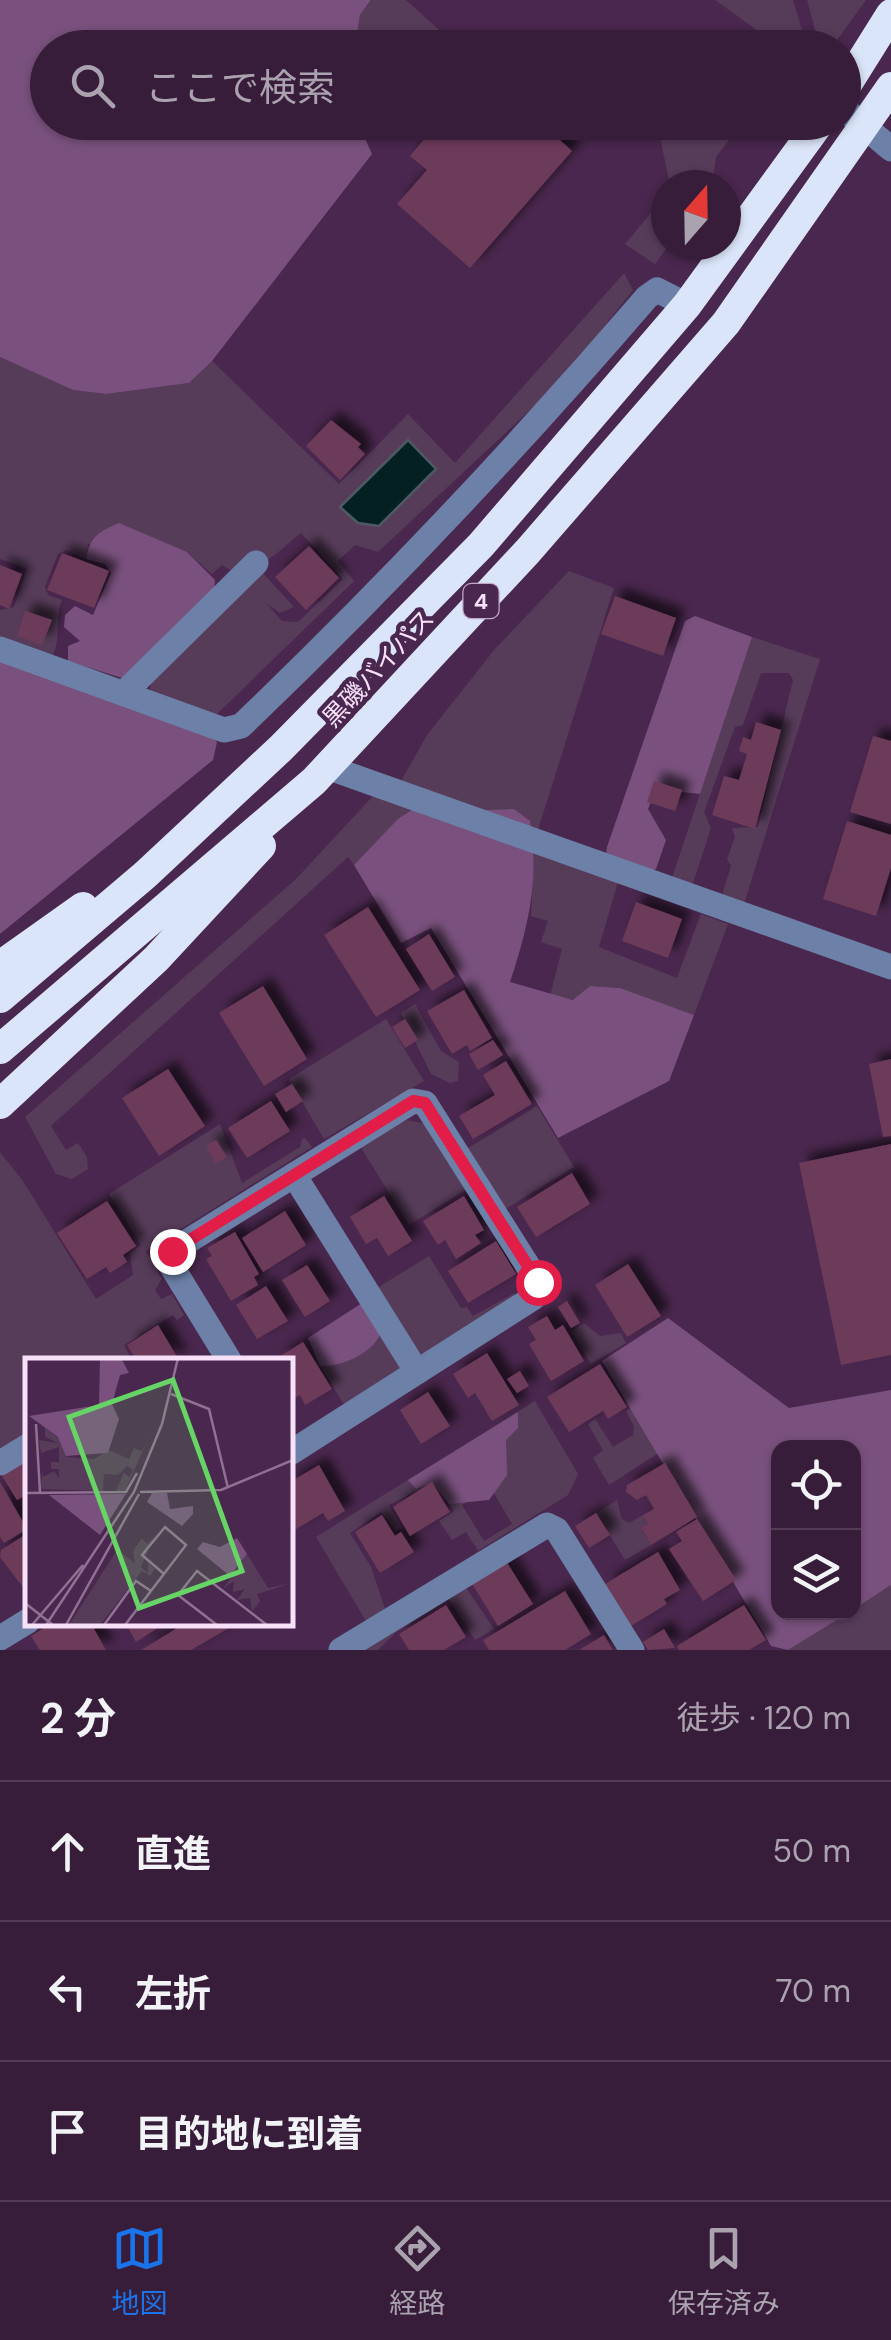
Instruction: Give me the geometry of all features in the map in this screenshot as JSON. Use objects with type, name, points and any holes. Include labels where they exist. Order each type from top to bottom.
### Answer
[{"type":"highway","points":[[861,62],[891,14]]},
{"type":"highway","name":"黒磯バイパス","points":[[861,112],[891,87]]},
{"type":"highway","name":"黒磯バイパス","points":[[0,998],[228,798],[366,666],[481,545],[687,306],[807,140]]},
{"type":"highway","name":"黒磯バイパス","points":[[0,1049],[320,774],[648,416],[726,323],[840,140]]},
{"type":"highway","name":"4","points":[[0,1104],[233,881],[320,774]]},
{"type":"highway","name":"4","points":[[0,966],[228,798]]},
{"type":"street","points":[[861,124],[891,149]]},
{"type":"street","points":[[0,649],[224,730],[241,726],[380,593],[490,477],[647,297],[657,290],[687,306]]},
{"type":"street","points":[[124,692],[256,562]]},
{"type":"street","points":[[320,774],[891,967]]},
{"type":"street","points":[[228,1358],[169,1262],[172,1251],[413,1101],[425,1103],[538,1282],[534,1298],[292,1452]]},
{"type":"street","points":[[294,1175],[417,1372]]},
{"type":"street","points":[[0,1462],[25,1448]]},
{"type":"street","points":[[341,1650],[547,1525],[557,1530],[632,1650]]},
{"type":"street","points":[[0,1638],[25,1623]]},
{"type":"shaded area","points":[[0,0],[371,0],[360,15],[358,30],[30,30],[30,140],[366,140],[372,154],[212,361],[189,383],[106,394],[73,390],[0,357]]},
{"type":"shaded area","points":[[372,0],[406,0],[439,30],[358,30],[360,15]]},
{"type":"shaded area","points":[[715,0],[793,0],[802,30],[757,30]]},
{"type":"shaded area","points":[[807,0],[866,0],[844,30],[815,30]]},
{"type":"shaded area","points":[[661,140],[729,140],[716,157],[714,170],[667,170]]},
{"type":"shaded area","points":[[651,213],[651,260],[658,260],[655,264],[625,244]]},
{"type":"shaded area","points":[[624,273],[633,290],[561,381],[378,552],[355,545],[338,561],[354,581],[215,716],[150,692],[152,677],[261,571],[294,607],[280,613],[266,603],[282,621],[298,622],[343,579],[301,533],[254,568],[232,570],[222,565],[212,574],[187,552],[88,544],[86,559],[66,550],[58,554],[45,587],[48,595],[62,600],[52,656],[0,638],[0,610],[14,607],[27,569],[0,559],[0,357],[73,390],[106,394],[189,383],[212,361],[339,484],[408,414],[455,463]]},
{"type":"shaded area","points":[[408,440],[436,469],[379,526],[358,523],[340,507]]},
{"type":"shaded area","points":[[119,523],[187,552],[215,580],[214,590],[122,678],[68,661],[68,646],[80,641],[64,627],[65,615],[75,606],[93,615],[111,573],[105,564],[86,559],[87,551],[97,536]]},
{"type":"shaded area","points":[[569,571],[614,588],[537,833],[399,785],[427,735],[494,650]]},
{"type":"shaded area","points":[[695,616],[752,637],[700,794],[656,789],[648,809],[666,840],[656,869],[649,872],[606,856],[607,847],[685,621]]},
{"type":"shaded area","points":[[752,637],[820,659],[744,904],[722,895],[731,866],[727,859],[735,837],[732,828],[758,827],[793,680],[789,673],[761,673],[743,725],[735,727],[704,812],[711,828],[692,886],[672,878]]},
{"type":"shaded area","points":[[0,657],[209,732],[217,742],[213,760],[0,934]]},
{"type":"shaded area","points":[[373,796],[415,808],[354,865],[348,857],[51,1126],[66,1150],[78,1143],[87,1157],[88,1169],[72,1179],[56,1174],[25,1117],[296,879]]},
{"type":"shaded area","points":[[415,808],[458,821],[487,810],[514,809],[530,821],[533,883],[510,982],[573,1000],[590,986],[620,988],[694,1015],[669,1081],[558,1138],[431,928],[401,943],[354,865],[398,819]]},
{"type":"shaded area","points":[[534,847],[618,882],[599,947],[677,978],[701,914],[728,924],[694,1015],[619,988],[590,986],[574,1000],[550,996],[562,949],[541,942],[548,921],[531,916]]},
{"type":"shaded area","points":[[415,1004],[441,1051],[459,1062],[458,1081],[450,1083],[431,1074],[401,1013]]},
{"type":"shaded area","points":[[386,1019],[424,1081],[324,1139],[289,1079]]},
{"type":"shaded area","points":[[537,1106],[574,1167],[505,1209],[468,1148]]},
{"type":"shaded area","points":[[407,1120],[426,1124],[467,1189],[409,1225],[360,1146]]},
{"type":"shaded area","points":[[220,1124],[242,1183],[300,1147],[302,1139],[312,1147],[146,1251],[162,1279],[155,1290],[161,1299],[172,1294],[184,1315],[177,1320],[173,1315],[124,1345],[131,1358],[25,1358],[25,1435],[0,1452],[0,1152],[23,1181],[96,1299],[133,1275],[130,1253],[141,1245],[109,1194]]},
{"type":"shaded area","points":[[429,1256],[461,1308],[467,1307],[473,1316],[515,1293],[513,1299],[425,1355],[411,1350],[377,1288]]},
{"type":"shaded area","points":[[362,1303],[380,1335],[376,1342],[354,1358],[320,1366],[308,1338]]},
{"type":"shaded area","points":[[668,1318],[789,1408],[891,1390],[891,1585],[861,1604],[861,1440],[771,1440],[771,1620],[837,1620],[788,1650],[771,1646],[602,1361]]},
{"type":"shaded area","points":[[584,1323],[600,1336],[621,1333],[626,1343],[591,1364],[571,1331]]},
{"type":"shaded area","points":[[380,1335],[402,1360],[398,1373],[345,1406],[320,1366],[345,1360]]},
{"type":"shaded area","points":[[535,1401],[578,1474],[568,1495],[478,1551],[466,1532],[452,1540],[439,1521],[454,1511],[432,1483],[389,1505],[402,1528],[396,1531],[381,1512],[350,1533],[371,1567],[385,1609],[366,1621],[316,1537]],"holes":[[[491,1488],[512,1524],[484,1541],[462,1505]]]},
{"type":"shaded area","points":[[632,1407],[660,1452],[609,1485],[593,1458],[603,1450],[588,1424],[595,1419],[613,1447],[633,1435],[634,1426],[626,1411]]},
{"type":"shaded area","points":[[518,1412],[518,1428],[506,1440],[507,1475],[489,1500],[449,1504],[432,1483],[416,1489],[408,1480]]},
{"type":"shaded area","points":[[617,1500],[622,1519],[629,1523],[643,1515],[648,1524],[641,1529],[651,1545],[625,1560],[596,1513]]},
{"type":"shaded area","points":[[891,1585],[891,1650],[788,1650],[836,1620],[861,1620],[861,1604]]},
{"type":"shaded area","points":[[465,1586],[494,1629],[475,1640],[449,1599],[395,1633],[378,1650],[356,1650]]},
{"type":"building","points":[[424,140],[560,140],[572,151],[470,268],[397,204],[427,170],[410,156]]},
{"type":"building","points":[[331,420],[361,444],[358,447],[365,454],[340,480],[306,446]]},
{"type":"building","points":[[309,546],[339,578],[306,610],[275,577]]},
{"type":"building","points":[[62,553],[109,571],[94,608],[47,590]]},
{"type":"building","points":[[0,565],[22,574],[9,609],[0,605]]},
{"type":"building","points":[[615,596],[676,618],[663,656],[601,634]]},
{"type":"building","points":[[25,611],[52,620],[42,645],[17,636]]},
{"type":"building","points":[[756,722],[781,730],[755,829],[712,815],[724,776],[739,780],[747,754],[739,751],[743,737],[751,740]]},
{"type":"building","points":[[873,736],[891,741],[891,824],[850,812]]},
{"type":"building","points":[[654,781],[682,790],[675,811],[647,802]]},
{"type":"building","points":[[847,821],[891,835],[891,868],[876,916],[823,899]]},
{"type":"building","points":[[636,902],[682,919],[668,958],[622,941]]},
{"type":"building","points":[[368,907],[420,990],[376,1017],[324,935]]},
{"type":"building","points":[[429,934],[455,977],[432,991],[406,949]]},
{"type":"building","points":[[263,986],[307,1059],[264,1086],[219,1013]]},
{"type":"building","points":[[464,990],[492,1038],[470,1051],[467,1045],[452,1054],[427,1011]]},
{"type":"building","points":[[405,1019],[418,1040],[405,1048],[392,1027]]},
{"type":"building","points":[[493,1040],[503,1055],[478,1070],[469,1054]]},
{"type":"building","points":[[891,1059],[891,1136],[883,1137],[869,1064]]},
{"type":"building","points":[[506,1061],[532,1104],[473,1139],[459,1116],[495,1095],[483,1075]]},
{"type":"building","points":[[168,1069],[205,1126],[159,1156],[122,1098]]},
{"type":"building","points":[[292,1084],[303,1101],[286,1112],[275,1094]]},
{"type":"building","points":[[271,1101],[290,1131],[247,1158],[228,1128]]},
{"type":"building","points":[[216,1140],[227,1157],[216,1164],[206,1146]]},
{"type":"building","points":[[891,1144],[891,1355],[841,1365],[799,1163]]},
{"type":"building","points":[[572,1173],[590,1204],[536,1237],[517,1207]]},
{"type":"building","points":[[384,1196],[412,1241],[388,1256],[377,1238],[366,1244],[350,1217]]},
{"type":"building","points":[[464,1196],[484,1230],[475,1235],[481,1243],[456,1259],[445,1240],[438,1245],[423,1221]]},
{"type":"building","points":[[107,1201],[136,1246],[123,1255],[127,1262],[110,1273],[106,1267],[87,1279],[57,1233]]},
{"type":"building","points":[[285,1211],[306,1245],[263,1272],[242,1238]]},
{"type":"building","points":[[235,1232],[259,1274],[254,1277],[258,1285],[231,1301],[206,1259],[212,1256],[207,1248]]},
{"type":"building","points":[[496,1241],[516,1274],[468,1303],[448,1271]]},
{"type":"building","points":[[628,1264],[661,1316],[627,1337],[595,1285]]},
{"type":"building","points":[[307,1265],[330,1301],[305,1317],[282,1280]]},
{"type":"building","points":[[266,1286],[288,1321],[257,1339],[236,1305]]},
{"type":"building","points":[[567,1301],[580,1323],[571,1328],[558,1307]]},
{"type":"building","points":[[547,1316],[555,1330],[563,1325],[584,1361],[551,1381],[529,1344],[536,1340],[528,1327]]},
{"type":"building","points":[[158,1325],[178,1358],[135,1358],[127,1345]]},
{"type":"building","points":[[303,1342],[332,1389],[305,1405],[300,1395],[292,1400],[292,1358],[277,1358]]},
{"type":"building","points":[[487,1353],[519,1405],[492,1421],[475,1393],[468,1398],[453,1374]]},
{"type":"building","points":[[600,1364],[627,1407],[608,1419],[603,1411],[569,1432],[547,1397]]},
{"type":"building","points":[[520,1371],[529,1386],[517,1393],[507,1379]]},
{"type":"building","points":[[428,1392],[450,1426],[421,1444],[400,1410]]},
{"type":"building","points":[[25,1462],[25,1496],[17,1500],[2,1476]]},
{"type":"building","points":[[665,1463],[697,1517],[651,1545],[641,1528],[648,1524],[643,1515],[654,1509],[646,1495],[637,1500],[626,1492],[627,1485]]},
{"type":"building","points":[[319,1465],[345,1511],[328,1521],[323,1513],[293,1531],[292,1481]]},
{"type":"building","points":[[0,1482],[25,1530],[4,1543],[0,1537]]},
{"type":"building","points":[[432,1482],[450,1512],[410,1536],[393,1507]]},
{"type":"building","points":[[596,1513],[610,1535],[589,1548],[575,1526]]},
{"type":"building","points":[[382,1515],[395,1536],[401,1532],[414,1552],[380,1573],[355,1532]]},
{"type":"building","points":[[697,1519],[736,1580],[703,1601],[669,1549],[682,1541],[676,1532]]},
{"type":"building","points":[[25,1535],[25,1590],[0,1557],[1,1550]]},
{"type":"building","points":[[658,1552],[680,1590],[664,1599],[667,1604],[631,1626],[605,1584]]},
{"type":"building","points":[[506,1561],[533,1604],[498,1626],[471,1582]]},
{"type":"building","points":[[565,1591],[591,1634],[565,1650],[489,1650],[483,1640]]},
{"type":"building","points":[[446,1605],[466,1637],[444,1650],[409,1650],[399,1634]]},
{"type":"building","points":[[744,1605],[766,1640],[749,1650],[679,1650],[677,1646]]},
{"type":"building","points":[[49,1625],[92,1625],[106,1650],[40,1650],[31,1636]]},
{"type":"building","points":[[127,1625],[162,1625],[136,1642]]},
{"type":"building","points":[[182,1625],[229,1628],[191,1650],[141,1650]]},
{"type":"building","points":[[664,1629],[675,1648],[648,1650],[643,1642]]},
{"type":"building","points":[[604,1635],[613,1650],[579,1650]]},
{"type":"route","points":[[172,1251],[413,1101],[425,1103],[538,1282]]}]
